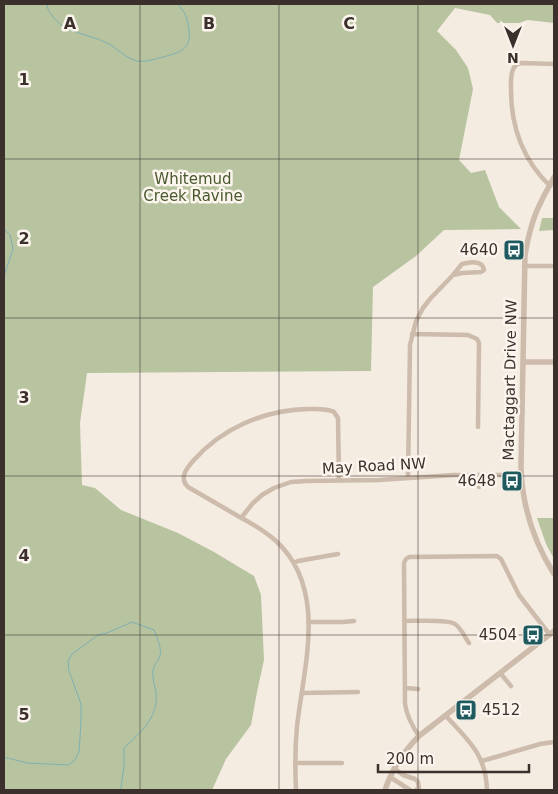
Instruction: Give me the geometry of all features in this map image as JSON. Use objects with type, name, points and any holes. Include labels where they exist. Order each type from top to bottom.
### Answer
[{"type":"street","points":[[552,184],[541,177],[534,168],[520,141],[512,114],[511,86],[512,71],[515,65],[522,63],[554,64]]},
{"type":"street","name":"Mactaggart Drive NW","points":[[554,177],[532,222],[524,266],[522,475],[525,502],[531,524],[544,557],[554,574]]},
{"type":"street","points":[[408,477],[410,345],[416,321],[423,308],[462,264],[478,263],[484,266],[484,270],[481,272],[453,275]]},
{"type":"street","points":[[524,266],[554,266]]},
{"type":"street","points":[[412,334],[468,335],[477,339],[479,343],[478,427]]},
{"type":"street","points":[[523,362],[554,362]]},
{"type":"street","points":[[296,790],[296,736],[308,654],[308,606],[302,579],[294,563],[271,536],[187,486],[184,482],[184,476],[191,464],[208,446],[234,428],[273,413],[326,409],[334,412],[339,420],[339,481]]},
{"type":"street","name":"May Road NW","points":[[241,518],[257,499],[279,486],[299,481],[379,480],[446,475],[522,475]]},
{"type":"street","points":[[479,475],[479,488]]},
{"type":"street","points":[[294,563],[338,554]]},
{"type":"street","points":[[385,790],[394,768],[404,753],[420,736],[552,633],[519,595],[498,556],[407,558],[404,563],[405,704],[412,726],[420,736]]},
{"type":"street","points":[[308,622],[354,621]]},
{"type":"street","points":[[404,622],[448,621],[455,623],[469,643]]},
{"type":"street","points":[[500,674],[512,686]]},
{"type":"street","points":[[405,688],[418,688]]},
{"type":"street","points":[[302,692],[358,692]]},
{"type":"street","points":[[446,716],[470,742],[482,762],[486,790]]},
{"type":"street","points":[[482,762],[540,744],[554,742]]},
{"type":"street","points":[[295,763],[342,763]]},
{"type":"street","points":[[394,768],[415,779],[418,782],[416,790]]},
{"type":"street","points":[[390,777],[410,790]]},
{"type":"green space","name":"Whitemud Creek Ravine","points":[[4,4],[554,4],[554,23],[528,20],[519,23],[497,23],[490,15],[455,8],[437,31],[456,50],[468,68],[473,89],[459,160],[471,173],[485,170],[499,207],[521,229],[444,230],[416,256],[373,287],[371,371],[87,373],[80,423],[82,485],[95,488],[121,510],[178,533],[254,576],[261,595],[264,660],[251,725],[226,759],[212,790],[4,790]]},
{"type":"green space","points":[[542,218],[554,218],[554,230],[539,231]]},
{"type":"green space","points":[[537,518],[554,518],[554,559],[546,544]]},
{"type":"waterway","points":[[48,4],[47,7],[52,16],[65,27],[99,39],[137,61],[171,55],[181,51],[188,43],[187,19],[177,4]]},
{"type":"waterway","points":[[4,229],[10,235],[13,249],[4,276]]},
{"type":"waterway","points":[[4,757],[27,763],[68,765],[74,761],[79,752],[81,704],[69,671],[68,661],[72,654],[98,635],[132,622],[154,630],[159,643],[160,656],[153,670],[156,693],[155,710],[147,724],[124,748],[124,766],[120,790]]},
{"type":"place","name":"4640","points":[[514,250]]},
{"type":"place","name":"4648","points":[[512,481]]},
{"type":"place","name":"4504","points":[[533,635]]},
{"type":"place","name":"4512","points":[[466,710]]}]
